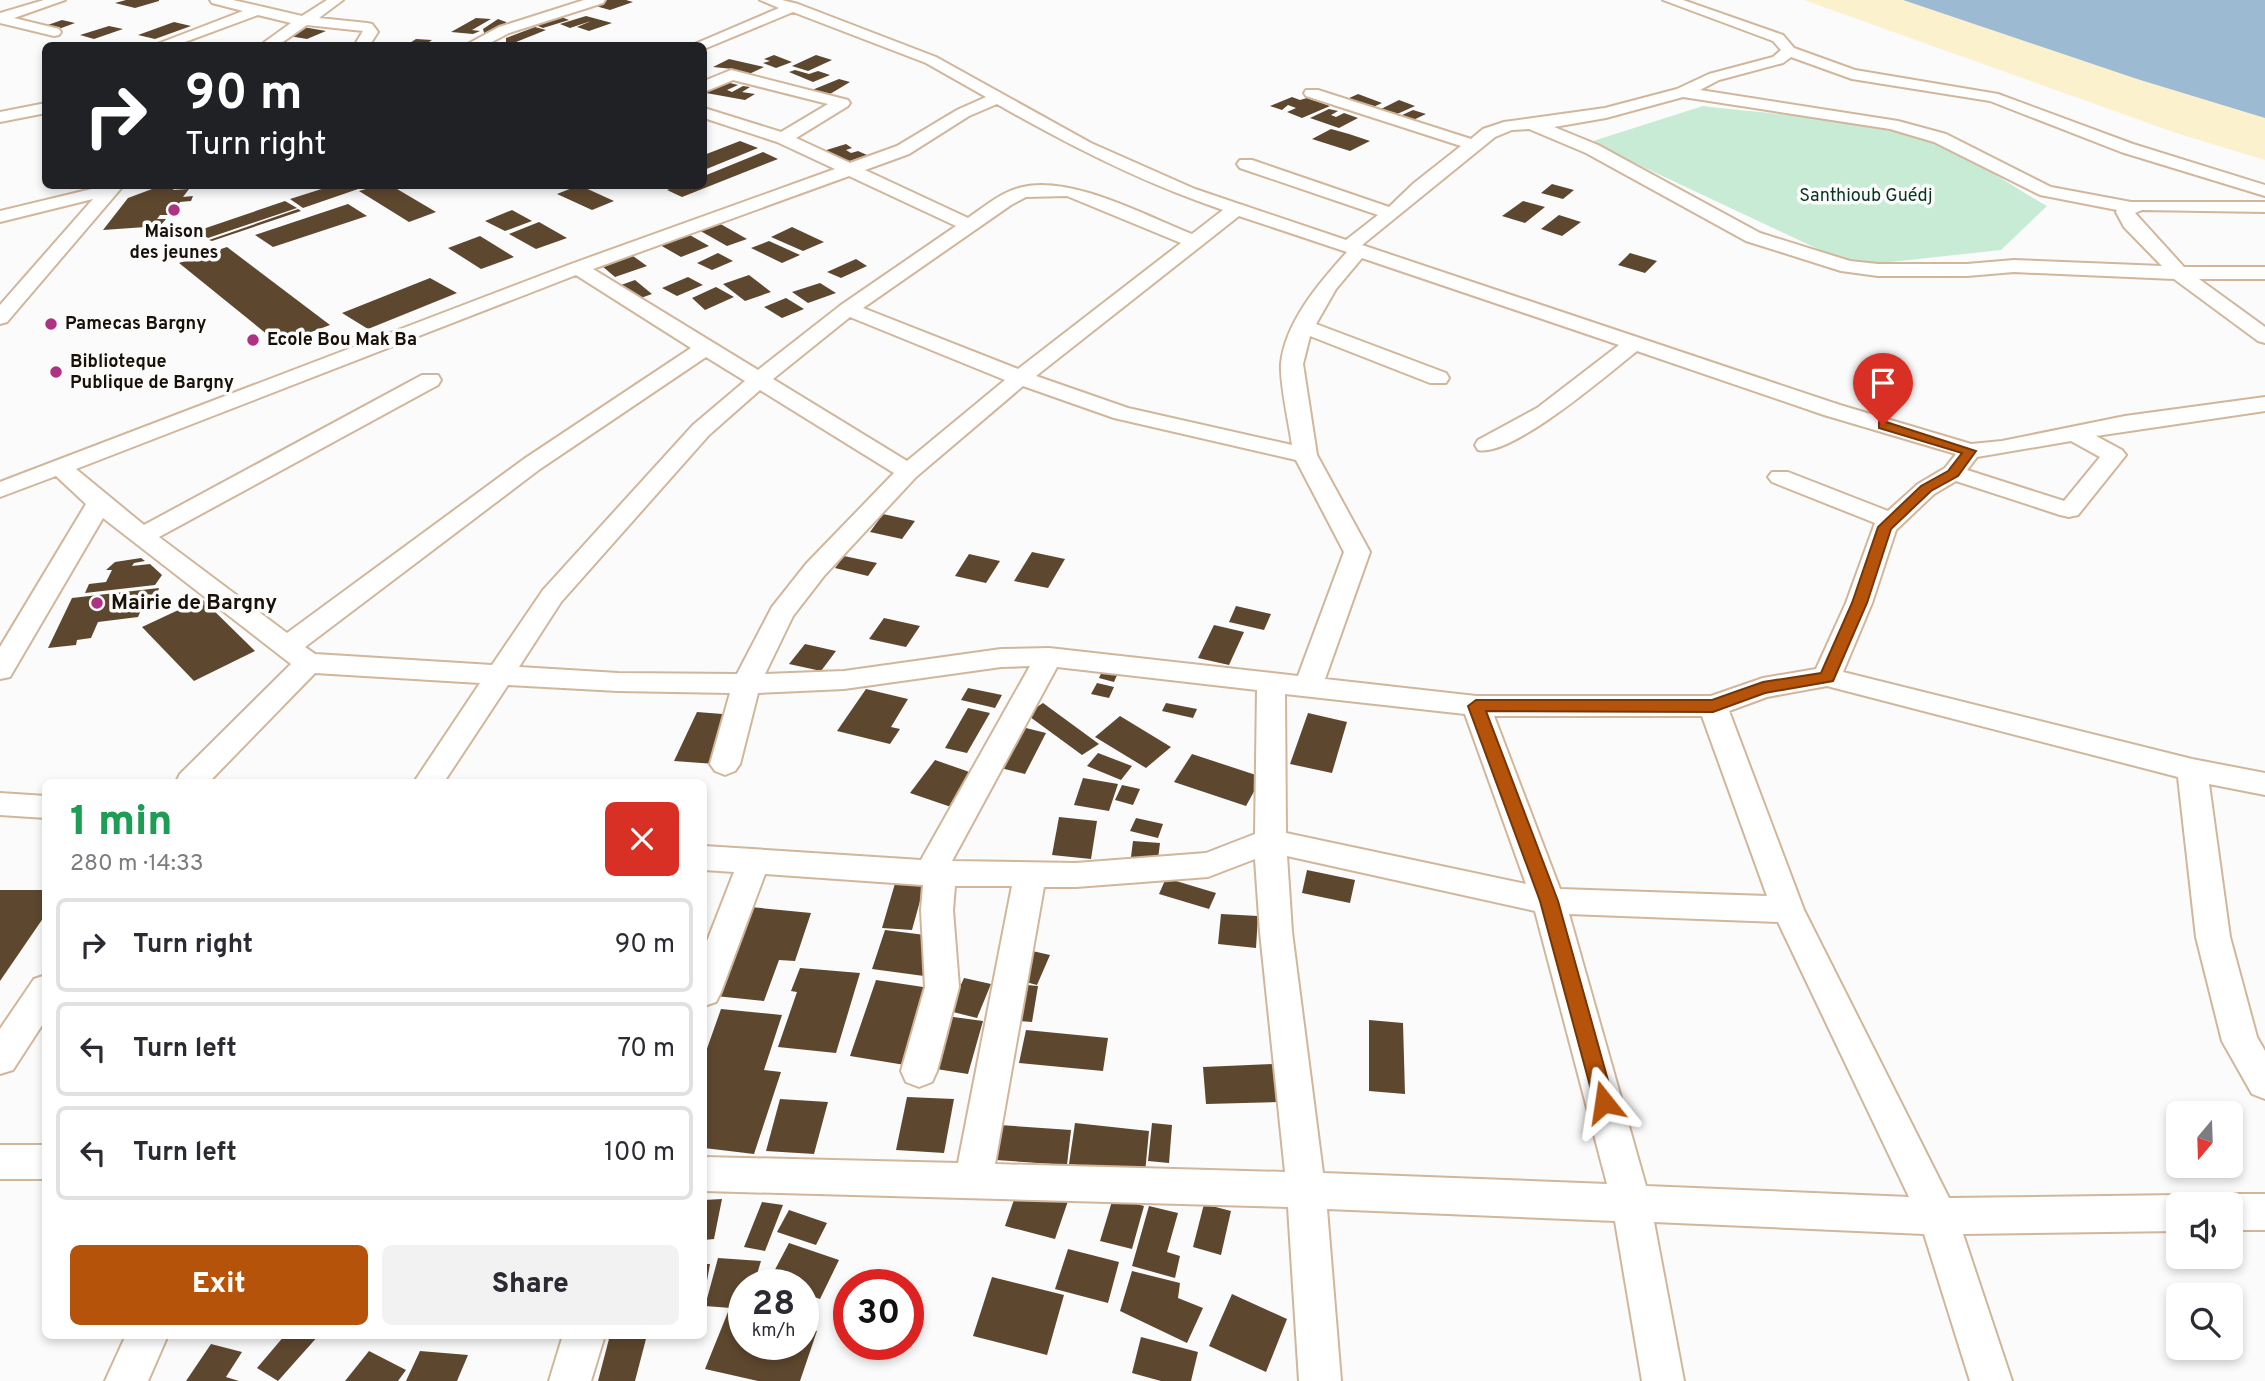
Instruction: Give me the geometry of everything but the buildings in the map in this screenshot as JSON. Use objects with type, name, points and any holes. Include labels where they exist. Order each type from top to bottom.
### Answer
[{"type":"street","points":[[0,18],[58,0]]},
{"type":"street","points":[[217,0],[305,21],[367,27],[371,32],[364,42]]},
{"type":"street","points":[[272,42],[336,0]]},
{"type":"street","points":[[479,42],[503,30],[598,0]]},
{"type":"street","points":[[767,0],[793,7],[931,60],[1085,147],[1235,210],[1832,410],[1970,451],[2002,448],[2125,423],[2265,404]]},
{"type":"street","points":[[1670,0],[1778,38],[1789,51],[1852,74],[2014,103],[2104,140],[2265,191]]},
{"type":"street","points":[[707,42],[793,7]]},
{"type":"street","points":[[170,42],[256,11]]},
{"type":"street","points":[[0,18],[54,32]]},
{"type":"street","points":[[1308,687],[1356,552],[1305,455],[1292,364],[1304,326],[1353,248],[1420,187],[1489,133],[1510,125],[1554,122],[1606,113],[1683,92],[1714,77],[1778,60],[1789,51]]},
{"type":"street","points":[[707,86],[731,75],[842,104],[783,138]]},
{"type":"street","points":[[1683,92],[1892,124],[1940,138],[2046,191],[2131,207],[2265,207]]},
{"type":"street","points":[[1312,93],[1474,145]]},
{"type":"street","points":[[0,490],[578,268],[903,150],[963,113],[998,98]]},
{"type":"street","points":[[8,115],[42,101]]},
{"type":"street","points":[[707,114],[783,138],[970,226]]},
{"type":"street","points":[[1530,123],[1592,149],[1753,237],[1848,267],[1967,270],[2014,266],[2179,273],[2265,273]]},
{"type":"street","points":[[1246,164],[1392,214]]},
{"type":"street","points":[[0,217],[105,189]]},
{"type":"street","points":[[0,318],[110,189]]},
{"type":"street","points":[[431,779],[561,586],[701,430],[848,309],[1023,192],[1055,189],[1069,191],[1195,242]]},
{"type":"street","points":[[2131,207],[2125,212],[2131,223],[2179,273],[2265,337]]},
{"type":"street","points":[[725,764],[746,684],[781,613],[816,570],[908,472],[1020,378],[1235,210]]},
{"type":"street","points":[[578,268],[704,349],[760,379],[908,472]]},
{"type":"street","points":[[848,309],[1020,378],[1122,413],[1305,455]]},
{"type":"street","points":[[1304,326],[1438,378]]},
{"type":"street","points":[[1486,445],[1545,413],[1634,343]]},
{"type":"street","points":[[194,779],[297,655],[532,464],[704,349]]},
{"type":"street","points":[[142,536],[430,380]]},
{"type":"street","points":[[1953,474],[2069,510],[2114,455],[2074,433]]},
{"type":"street","points":[[1827,677],[1859,603],[1885,527],[1926,489],[1953,474],[1970,451]]},
{"type":"street","points":[[61,468],[99,502],[297,655],[499,675],[618,682],[746,684],[844,680],[1002,658],[1049,657],[1476,706],[1713,706],[1763,688],[1827,677],[2192,770],[2265,784]]},
{"type":"street","points":[[1780,477],[1891,521]]},
{"type":"street","points":[[0,670],[99,502]]},
{"type":"street","points":[[919,1071],[942,987],[935,873],[1049,657]]},
{"type":"street","points":[[1271,682],[1270,841],[1276,932],[1306,1190],[1320,1381]]},
{"type":"street","points":[[1476,706],[1549,901],[1631,1202],[1663,1381]]},
{"type":"street","points":[[1713,706],[1788,910],[1938,1216],[1991,1381]]},
{"type":"street","points":[[2192,770],[2213,937],[2240,1041],[2265,1083]]},
{"type":"street","points":[[0,804],[42,807]]},
{"type":"street","points":[[707,858],[935,873],[1076,875],[1208,864],[1270,841],[1549,901],[1788,910]]},
{"type":"street","points":[[707,984],[754,860]]},
{"type":"street","points":[[973,1183],[1030,874]]},
{"type":"street","points":[[0,1059],[42,995]]},
{"type":"street","points":[[0,1162],[42,1163]]},
{"type":"street","points":[[707,1174],[1306,1190],[1938,1216],[2166,1213]]},
{"type":"street","points":[[2243,1212],[2265,1212]]},
{"type":"street","points":[[126,1381],[146,1339]]},
{"type":"street","points":[[570,1381],[583,1339]]},
{"type":"green space","name":"Santhioub Guédj","points":[[1703,106],[1828,120],[1921,139],[1962,156],[2047,206],[2001,250],[1854,266],[1590,142]]},
{"type":"sand","points":[[1804,0],[1903,0],[2137,79],[2265,118],[2265,160],[2176,133]]},
{"type":"water","points":[[1903,0],[2265,0],[2265,118],[2137,79]]},
{"type":"place","name":"Maison des jeunes","points":[[174,210]]},
{"type":"place","name":"Pamecas Bargny","points":[[51,324]]},
{"type":"place","name":"Ecole Bou Mak Ba","points":[[253,340]]},
{"type":"place","name":"Biblioteque Publique de Bargny","points":[[56,372]]},
{"type":"place","name":"Mairie de Bargny","points":[[97,603]]},
{"type":"route","points":[[1604,1102],[1549,901],[1476,706],[1713,706],[1763,688],[1827,677],[1859,603],[1885,527],[1926,489],[1953,474],[1970,451],[1883,425]]}]
